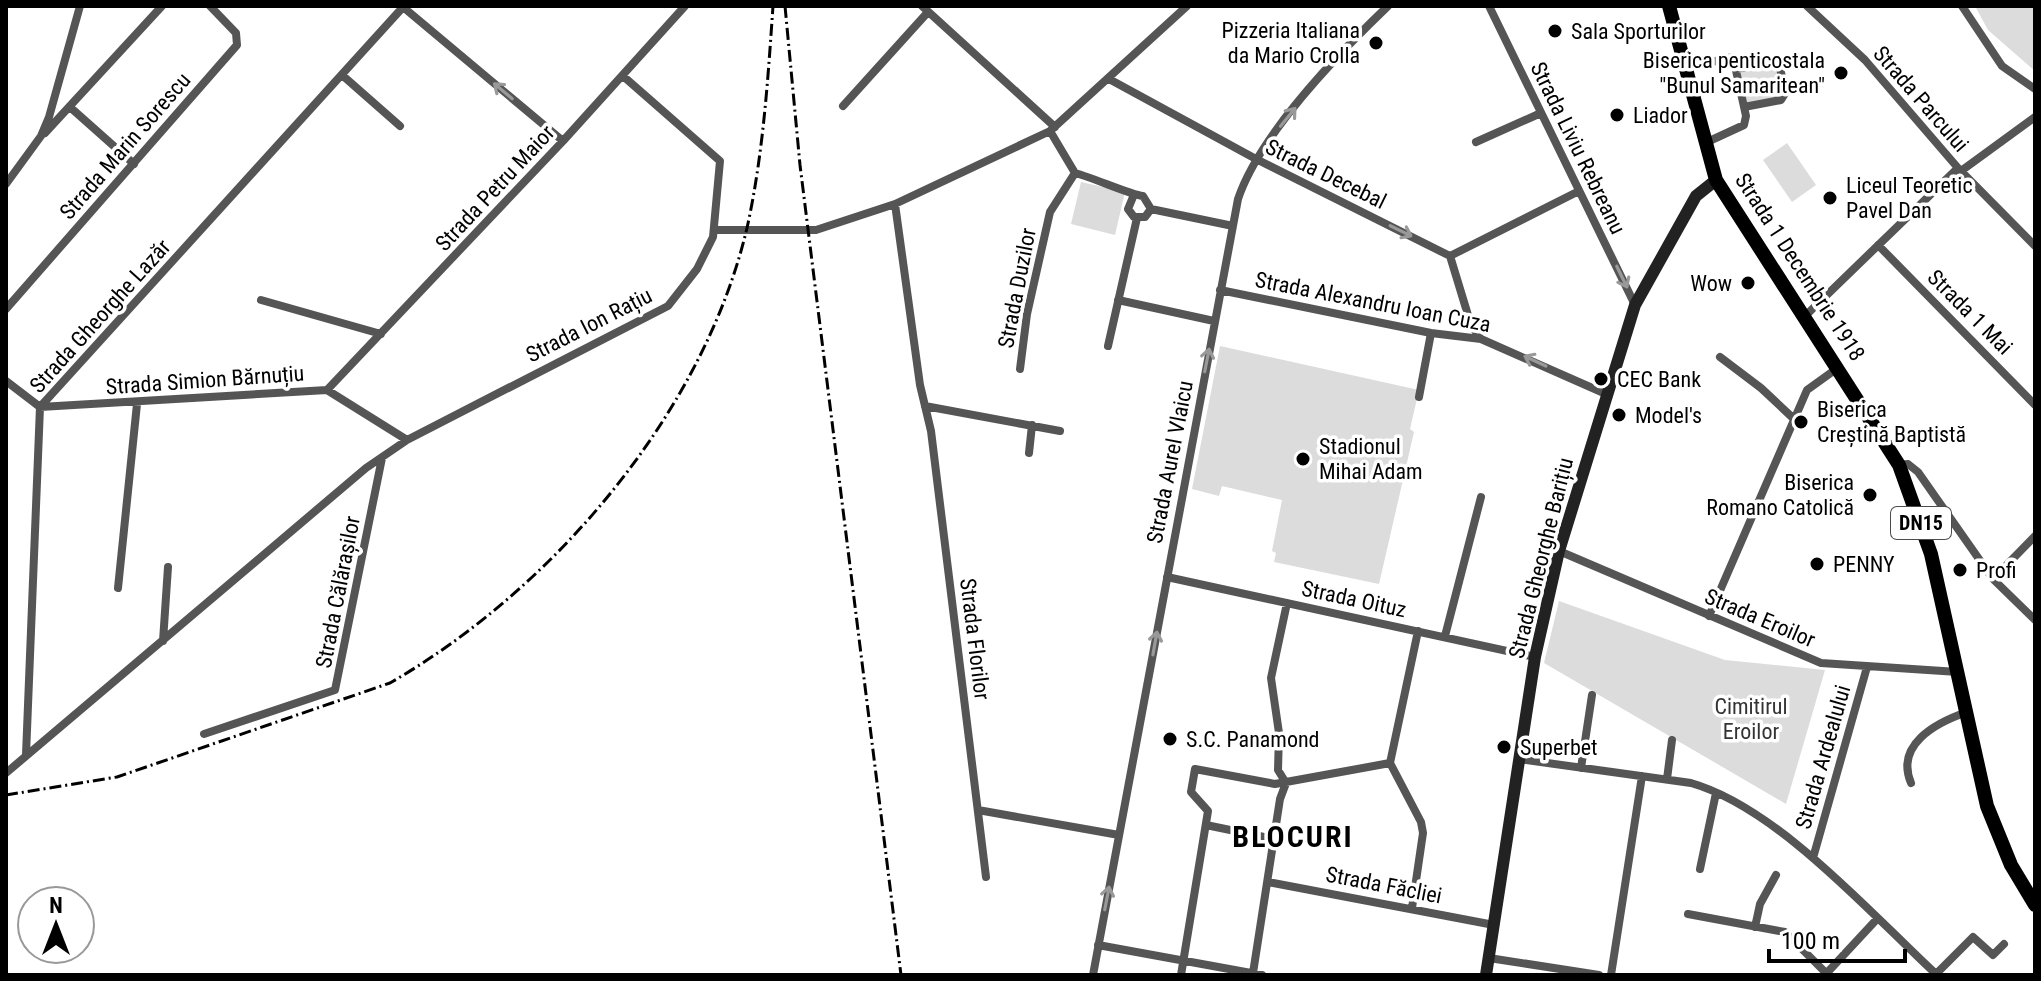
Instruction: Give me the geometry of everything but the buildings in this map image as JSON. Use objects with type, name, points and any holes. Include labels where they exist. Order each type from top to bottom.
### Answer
[{"type":"main road","name":"Strada 1 Decembrie 1918","points":[[1669,6],[1716,180],[1839,367],[1899,465],[1931,554],[1994,825],[2011,865],[2035,905]]},
{"type":"street","points":[[41,136],[59,87],[80,6]]},
{"type":"street","points":[[6,184],[41,136],[71,108],[162,6]]},
{"type":"street","name":"Strada Marin Sorescu","points":[[6,309],[237,45],[236,33],[210,6]]},
{"type":"street","name":"Strada Petru Maior","points":[[327,390],[563,141],[685,6]]},
{"type":"street","points":[[714,230],[816,230],[895,204],[1052,129],[1187,6]]},
{"type":"street","name":"Strada Aurel Vlaicu","points":[[1093,975],[1214,321],[1244,182],[1256,159],[1356,37],[1388,6]]},
{"type":"street","name":"Strada Liviu Rebreanu","points":[[1489,6],[1635,305]]},
{"type":"street","name":"Strada Parcului","points":[[1805,316],[1960,170],[1865,60],[1807,6]]},
{"type":"street","points":[[1962,6],[2002,66],[2035,89]]},
{"type":"street","points":[[404,7],[563,141]]},
{"type":"street","name":"Strada Gheorghe Lazăr","points":[[26,755],[40,407],[404,7]]},
{"type":"street","points":[[843,106],[925,9],[1052,129],[1075,173],[1111,183],[1133,197],[1146,197],[1151,209]]},
{"type":"street","points":[[1686,68],[1733,57],[1736,69],[1744,107],[1744,125],[1704,143]]},
{"type":"street","points":[[1736,69],[1778,61],[1786,92],[1781,100],[1744,107]]},
{"type":"street","points":[[342,75],[400,126]]},
{"type":"street","name":"Strada Ion Rațiu","points":[[26,755],[407,440],[652,316],[683,290],[697,269],[714,230],[720,161],[623,76]]},
{"type":"street","name":"Strada Decebal","points":[[1109,79],[1256,159],[1450,256]]},
{"type":"street","points":[[71,108],[134,164]]},
{"type":"street","points":[[1476,142],[1541,113]]},
{"type":"street","points":[[2035,117],[1960,170],[2035,246]]},
{"type":"street","name":"Strada Duzilor","points":[[1020,369],[1027,314],[1050,212],[1075,173]]},
{"type":"street","name":"Strada Gheorghe Barițiu","points":[[1486,975],[1535,657],[1559,551],[1635,305],[1696,196],[1716,180]]},
{"type":"street","points":[[1481,339],[1471,325],[1450,256],[1579,191]]},
{"type":"street","points":[[1133,197],[1128,209],[1137,218]]},
{"type":"street","name":"Strada Florilor","points":[[895,204],[931,431],[986,877]]},
{"type":"street","points":[[1151,209],[1233,226]]},
{"type":"street","points":[[1137,218],[1147,216],[1151,209]]},
{"type":"street","points":[[1108,346],[1137,218]]},
{"type":"street","name":"Strada 1 Mai","points":[[1878,245],[2035,405]]},
{"type":"street","name":"Strada Alexandru Ioan Cuza","points":[[1220,290],[1431,333],[1481,339],[1606,394]]},
{"type":"street","points":[[261,300],[381,334]]},
{"type":"street","points":[[1118,300],[1214,321]]},
{"type":"street","points":[[1419,397],[1431,333]]},
{"type":"street","points":[[1720,357],[1761,388],[1794,419]]},
{"type":"street","points":[[1709,616],[1807,390],[1839,367]]},
{"type":"street","points":[[6,381],[40,407]]},
{"type":"street","name":"Strada Simion Bărnuțiu","points":[[40,407],[137,404],[327,390],[407,440]]},
{"type":"street","points":[[118,588],[137,404]]},
{"type":"street","points":[[925,406],[1060,431]]},
{"type":"street","points":[[1029,453],[1032,425]]},
{"type":"street","name":"Strada Călărașilor","points":[[204,734],[335,690],[382,458]]},
{"type":"street","points":[[1899,465],[1908,464],[1918,472],[1993,579],[2035,620]]},
{"type":"street","points":[[1445,636],[1481,497]]},
{"type":"street","points":[[1993,579],[2035,536]]},
{"type":"street","name":"Strada Eroilor","points":[[1559,551],[1821,663],[1958,672]]},
{"type":"street","points":[[163,641],[168,567]]},
{"type":"street","name":"Strada Oituz","points":[[1167,577],[1535,657]]},
{"type":"street","points":[[1098,945],[1258,974],[1274,839],[1286,783],[1278,770],[1279,733],[1271,678],[1287,603]]},
{"type":"street","points":[[1412,908],[1423,833],[1421,822],[1390,763],[1418,631]]},
{"type":"street","name":"Strada Ardealului","points":[[1813,858],[1867,667]]},
{"type":"street","points":[[1581,768],[1592,695]]},
{"type":"street","points":[[1911,783],[1906,770],[1908,754],[1936,724],[1967,712]]},
{"type":"street","points":[[1667,779],[1672,740]]},
{"type":"street","points":[[6,773],[26,755]]},
{"type":"street","points":[[1519,759],[1691,783],[1716,793],[1791,837],[1937,974],[1973,937],[1993,955],[2004,944]]},
{"type":"street","points":[[1181,975],[1208,811],[1191,792],[1195,769],[1275,784],[1390,763]]},
{"type":"street","points":[[1611,975],[1642,776]]},
{"type":"street","points":[[1700,869],[1716,793]]},
{"type":"street","points":[[978,810],[1119,835]]},
{"type":"street","points":[[1206,825],[1274,839]]},
{"type":"street","points":[[1755,927],[1760,904],[1776,875]]},
{"type":"street","name":"Strada Făcliei","points":[[1268,882],[1494,925]]},
{"type":"street","points":[[1688,914],[1785,932],[1826,974],[1877,919]]},
{"type":"street","points":[[1489,958],[1599,975]]},
{"type":"green space","points":[[1975,6],[2035,6],[2035,71],[1988,30]]},
{"type":"green space","points":[[1776,63],[1783,96],[1747,104],[1740,71]]},
{"type":"green space","points":[[1787,143],[1816,185],[1792,202],[1763,160]]},
{"type":"green space","points":[[1081,182],[1125,192],[1115,235],[1071,224]]},
{"type":"green space","name":"Stadionul Mihai Adam","points":[[1220,346],[1419,390],[1410,429],[1414,432],[1379,584],[1274,562],[1276,553],[1272,551],[1282,500],[1222,486],[1219,496],[1192,489]]},
{"type":"green space","name":"Cimitirul Eroilor","points":[[1559,601],[1725,660],[1825,670],[1786,804],[1544,663]]},
{"type":"railway","points":[[6,795],[117,777],[390,683],[450,644],[508,598],[563,547],[613,490],[658,429],[696,364],[726,297],[747,228],[757,173],[773,6]]},
{"type":"railway","points":[[785,6],[800,165],[901,975]]},
{"type":"place","name":"Sala Sporturilor","points":[[1555,31]]},
{"type":"place","name":"Pizzeria Italiana da Mario Crolla","points":[[1376,43]]},
{"type":"place","name":"Biserica penticostala \"Bunul Samaritean\"","points":[[1841,73]]},
{"type":"place","name":"Liador","points":[[1617,115]]},
{"type":"place","name":"Liceul Teoretic Pavel Dan","points":[[1830,198]]},
{"type":"place","name":"Wow","points":[[1748,283]]},
{"type":"place","name":"CEC Bank","points":[[1601,379]]},
{"type":"place","name":"Model's","points":[[1619,415]]},
{"type":"place","name":"Biserica Creștină Baptistă","points":[[1801,422]]},
{"type":"place","name":"Stadionul Mihai Adam","points":[[1303,459]]},
{"type":"place","name":"Biserica Romano Catolică","points":[[1870,495]]},
{"type":"place","name":"PENNY","points":[[1817,564]]},
{"type":"place","name":"Profi","points":[[1960,570]]},
{"type":"place","name":"S.C. Panamond","points":[[1170,739]]},
{"type":"place","name":"Superbet","points":[[1504,747]]},
{"type":"district","name":"BLOCURI","points":[[1293,836]]}]
